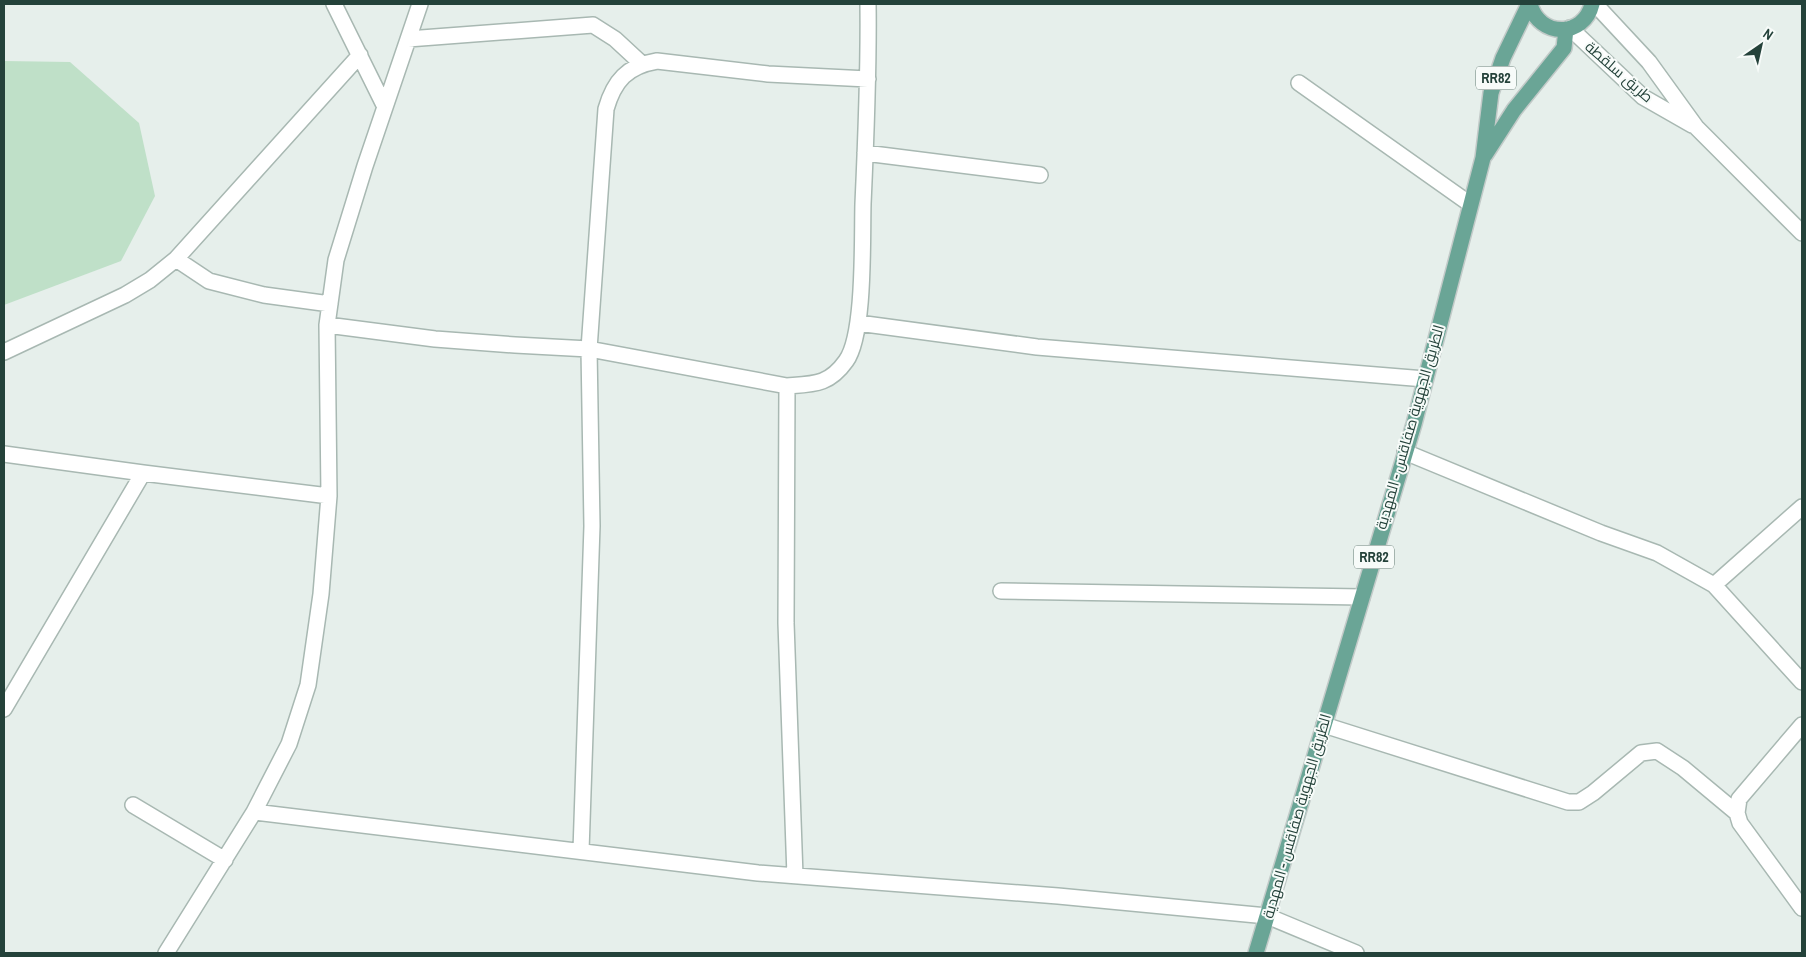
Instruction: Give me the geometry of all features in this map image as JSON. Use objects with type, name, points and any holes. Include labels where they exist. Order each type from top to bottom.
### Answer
[{"type":"main road","name":"الطريق الجهوية صفاقس - المهدية","points":[[1483,158],[1514,110],[1564,48],[1568,29],[1550,28],[1542,24],[1530,4]]},
{"type":"main road","name":"الطريق الجهوية صفاقس - المهدية","points":[[1256,953],[1425,379],[1483,158],[1491,93],[1503,58],[1530,4]]},
{"type":"main road","points":[[1568,29],[1586,18],[1594,4]]},
{"type":"street","points":[[334,4],[385,107]]},
{"type":"street","points":[[166,953],[254,812],[290,744],[308,685],[321,594],[328,496],[327,325],[336,260],[365,166],[420,4]]},
{"type":"street","points":[[327,325],[435,338],[589,349],[787,386],[813,384],[832,378],[848,360],[858,323],[868,79],[868,4]]},
{"type":"street","name":"طريق سلقطة","points":[[1594,4],[1649,62],[1696,127],[1802,233]]},
{"type":"street","points":[[408,40],[593,26],[615,39],[642,64]]},
{"type":"street","name":"طريق سلقطة","points":[[1568,29],[1643,97],[1696,127]]},
{"type":"street","points":[[4,352],[124,295],[150,280],[176,259],[360,55]]},
{"type":"street","points":[[581,851],[592,526],[589,349],[606,109],[611,92],[624,75],[642,64],[657,61],[768,74],[868,79]]},
{"type":"street","points":[[1299,83],[1470,204]]},
{"type":"street","points":[[865,153],[1040,175]]},
{"type":"street","points":[[176,259],[210,282],[264,295],[330,304]]},
{"type":"street","points":[[858,323],[1037,348],[1425,379]]},
{"type":"street","points":[[787,386],[786,623],[795,876]]},
{"type":"street","points":[[1405,452],[1601,534],[1657,553],[1714,586],[1802,682]]},
{"type":"street","points":[[4,454],[143,474],[328,496]]},
{"type":"street","points":[[4,709],[143,474]]},
{"type":"street","points":[[1714,586],[1802,507]]},
{"type":"street","points":[[1001,591],[1362,597]]},
{"type":"street","points":[[1802,725],[1739,799],[1737,813],[1740,823],[1802,908]]},
{"type":"street","points":[[1324,726],[1568,802],[1579,802],[1593,793],[1641,753],[1657,751],[1683,768],[1737,813]]},
{"type":"street","points":[[133,805],[225,860]]},
{"type":"street","points":[[254,812],[758,873],[1058,896],[1267,916],[1356,953]]},
{"type":"green space","points":[[4,61],[70,62],[139,123],[155,196],[121,261],[4,305]]}]
